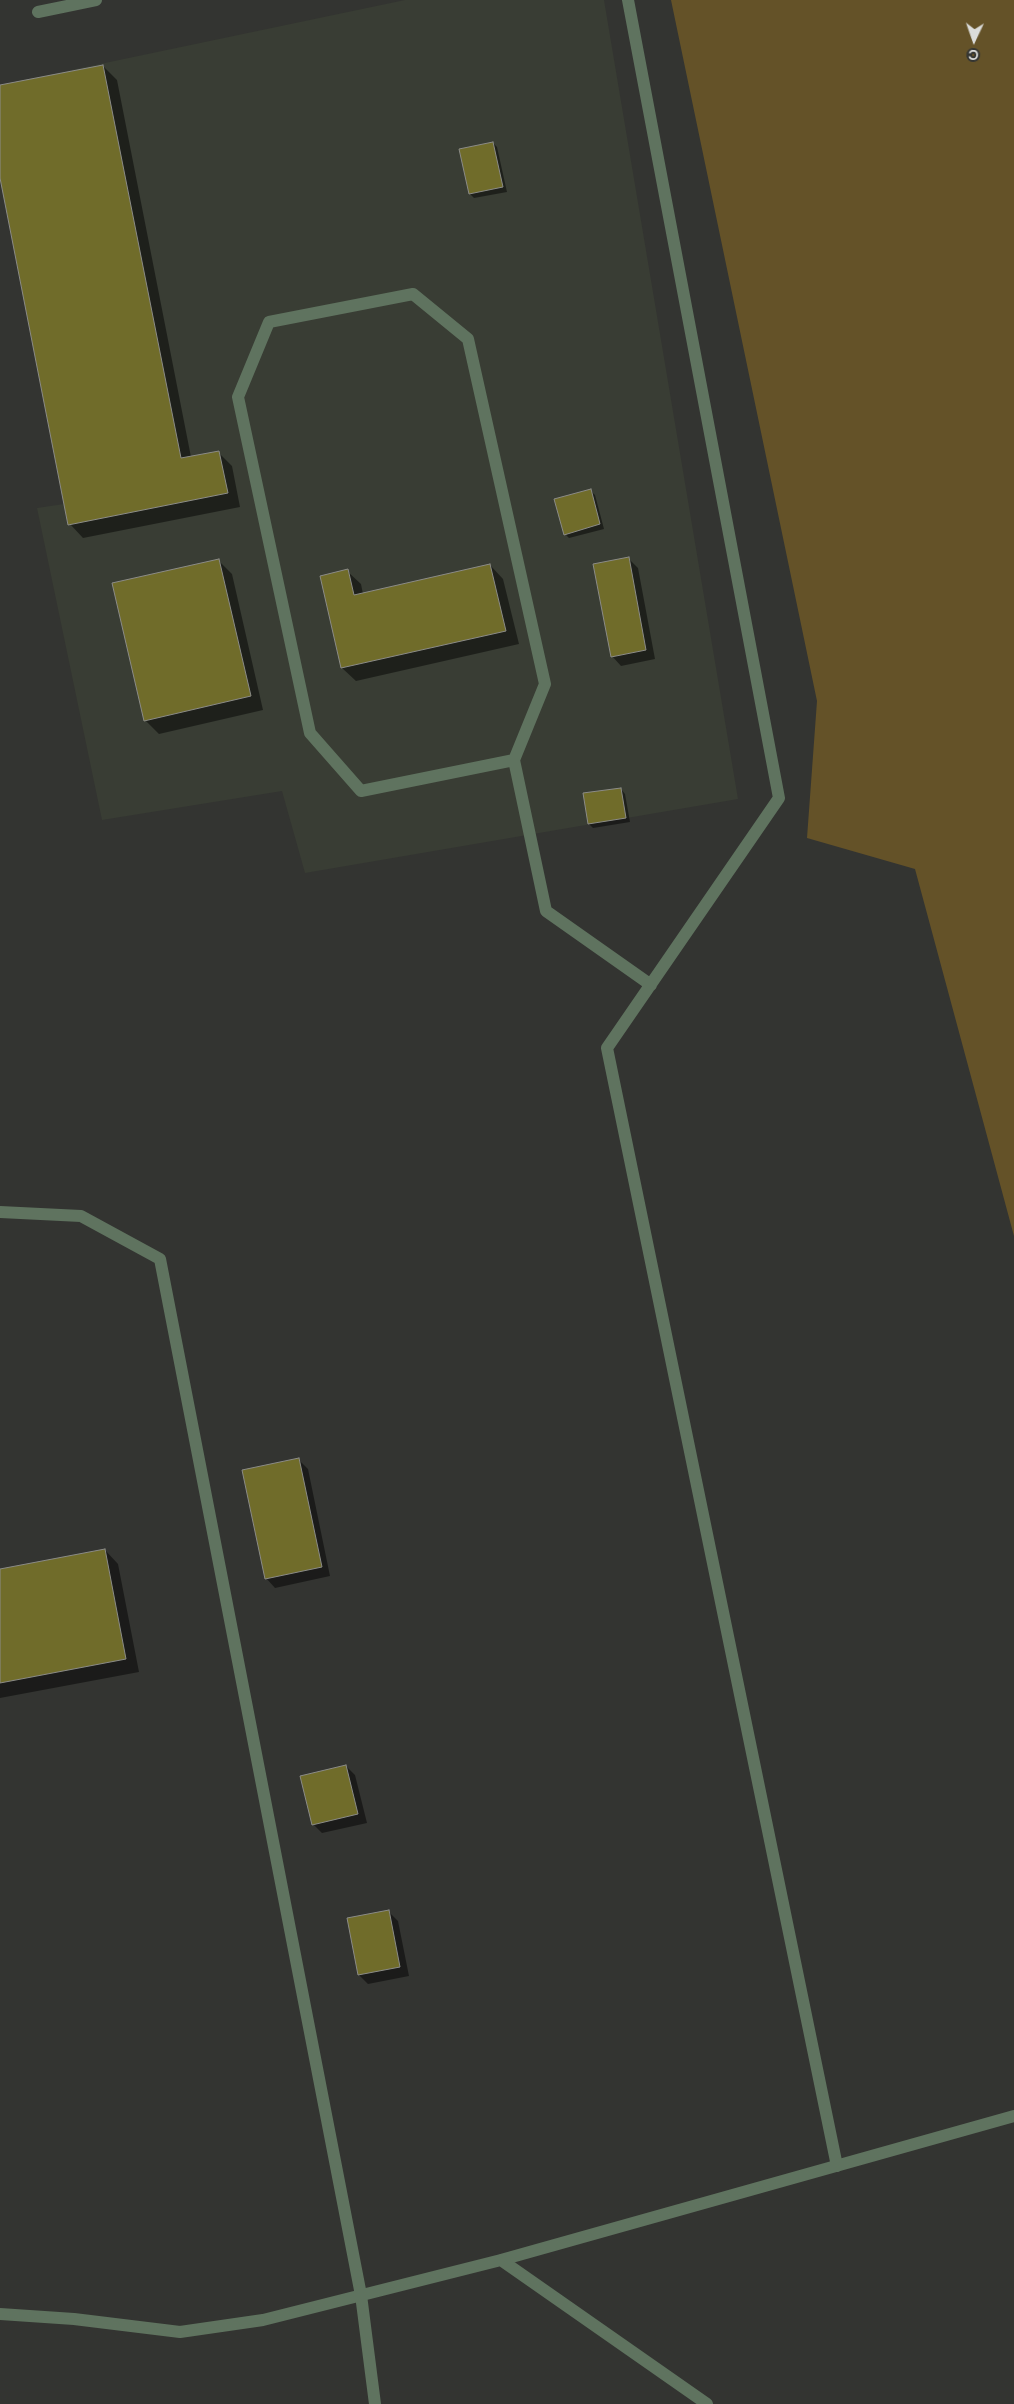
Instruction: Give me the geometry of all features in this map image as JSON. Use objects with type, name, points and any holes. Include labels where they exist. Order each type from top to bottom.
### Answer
[{"type":"street","points":[[38,12],[96,0]]},
{"type":"street","points":[[628,0],[779,798],[607,1048],[837,2166]]},
{"type":"street","points":[[514,760],[361,791],[310,733],[238,397],[269,322],[413,294],[468,339],[545,684],[514,760],[546,911],[651,985]]},
{"type":"street","points":[[0,1212],[81,1216],[160,1259],[361,2295],[375,2404]]},
{"type":"street","points":[[0,2314],[74,2319],[180,2332],[263,2320],[501,2260],[1014,2116]]},
{"type":"street","points":[[501,2260],[707,2404]]},
{"type":"shaded area","points":[[405,0],[604,0],[738,799],[305,873],[282,791],[102,820],[37,508],[64,504],[0,85]]},
{"type":"shaded area","points":[[671,0],[1014,0],[1014,1236],[915,869],[807,838],[817,701]]},
{"type":"building","points":[[103,65],[181,458],[219,451],[228,493],[68,525],[0,178],[0,85]]},
{"type":"building","points":[[493,142],[503,187],[469,194],[459,149]]},
{"type":"building","points":[[591,489],[600,524],[564,535],[554,499]]},
{"type":"building","points":[[629,557],[646,650],[611,657],[593,564]]},
{"type":"building","points":[[219,559],[251,696],[144,721],[112,583]]},
{"type":"building","points":[[490,564],[506,631],[341,668],[320,576],[348,569],[354,595]]},
{"type":"building","points":[[621,788],[626,818],[588,824],[583,793]]},
{"type":"building","points":[[299,1458],[322,1567],[265,1579],[242,1470]]},
{"type":"building","points":[[105,1549],[126,1659],[0,1683],[0,1569]]},
{"type":"building","points":[[346,1765],[358,1814],[312,1825],[300,1776]]},
{"type":"building","points":[[389,1910],[400,1967],[358,1975],[347,1918]]}]
